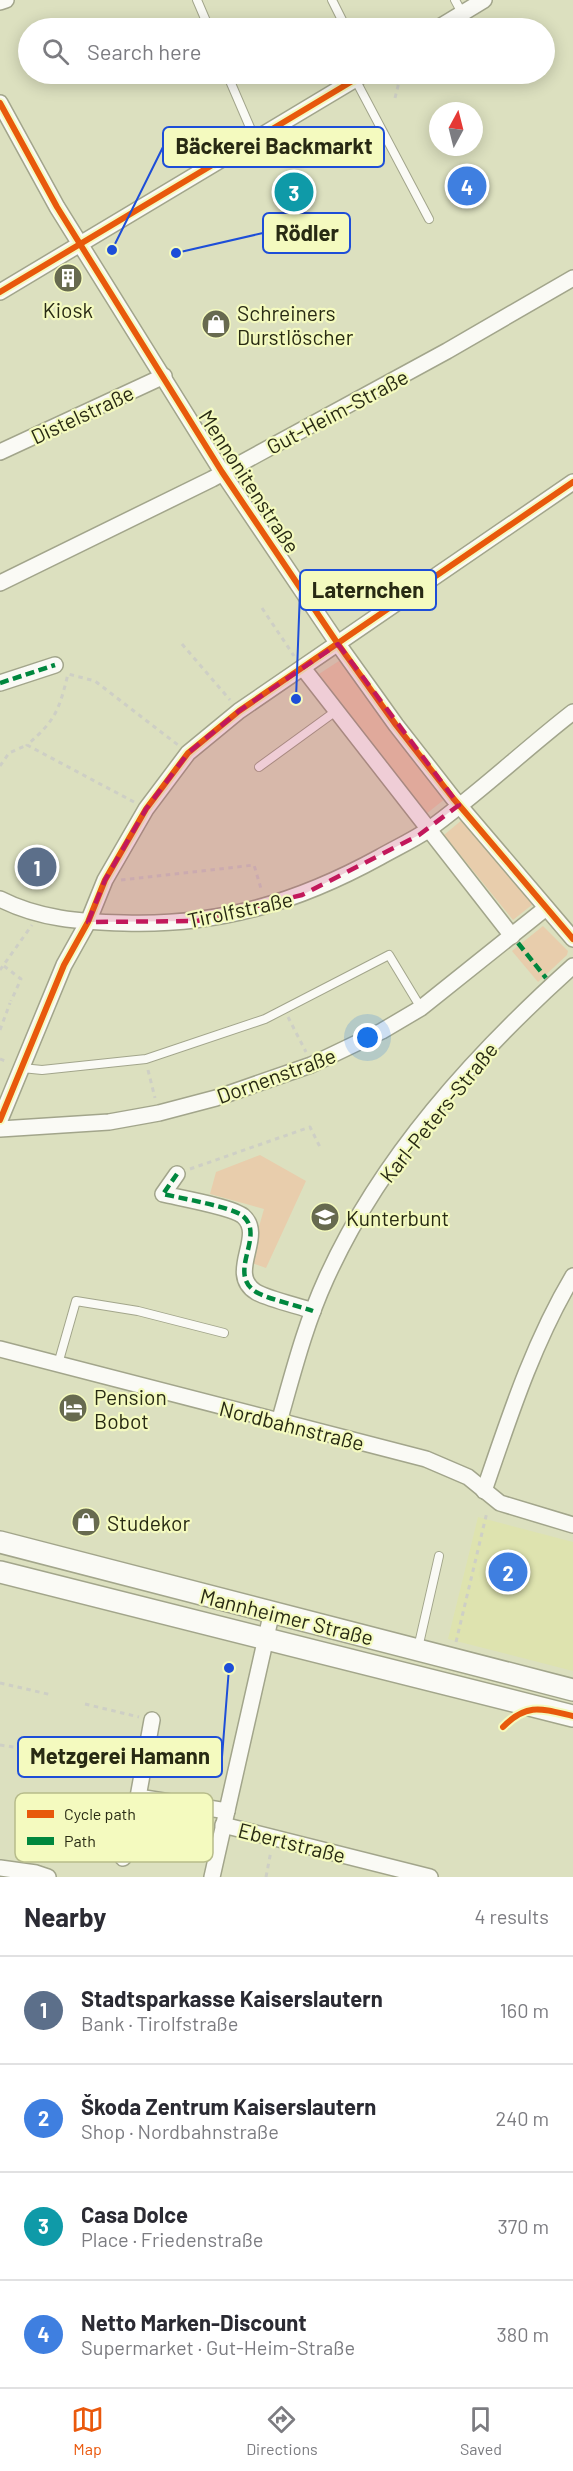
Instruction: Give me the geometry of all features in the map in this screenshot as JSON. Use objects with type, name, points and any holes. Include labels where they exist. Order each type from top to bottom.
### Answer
[{"type":"main road","name":"Mannheimer Straße","points":[[0,1542],[573,1690]]},
{"type":"main road","name":"Mannheimer Straße","points":[[0,1572],[573,1716]]},
{"type":"street","points":[[0,2],[6,0]]},
{"type":"street","points":[[448,18],[459,7],[484,0]]},
{"type":"street","points":[[0,292],[347,84]]},
{"type":"street","name":"Mennonitenstraße","points":[[0,103],[57,207],[222,472],[338,644],[396,725],[459,805],[573,939]]},
{"type":"street","name":"Gut-Heim-Straße","points":[[0,583],[222,472],[447,351],[573,278]]},
{"type":"street","name":"Distelstraße","points":[[0,452],[164,376]]},
{"type":"street","points":[[0,1120],[15,1065],[64,965],[88,922],[105,880],[146,809],[188,753],[299,663],[338,644],[573,482]]},
{"type":"street","points":[[299,663],[512,936]]},
{"type":"street","points":[[0,683],[55,665]]},
{"type":"street","name":"Tirolfstraße","points":[[0,899],[35,913],[68,921],[140,924],[197,921],[256,910],[302,895],[346,876],[428,830],[573,712]]},
{"type":"street","name":"Dornenstraße","points":[[0,1129],[109,1122],[159,1113],[216,1098],[311,1065],[382,1031],[421,1008],[546,908]]},
{"type":"street","name":"Karl-Peters-Straße","points":[[279,1422],[313,1311],[344,1243],[394,1163],[439,1103],[480,1056],[529,1005],[573,966]]},
{"type":"street","points":[[177,1173],[163,1194],[229,1210],[242,1215],[250,1226],[244,1272],[256,1292],[313,1311]]},
{"type":"street","points":[[484,1491],[512,1406],[542,1337],[573,1276]]},
{"type":"street","name":"Nordbahnstraße","points":[[0,1349],[426,1459],[468,1477],[500,1503],[573,1525]]},
{"type":"street","points":[[212,1877],[272,1611]]},
{"type":"street","points":[[139,1793],[152,1720]]},
{"type":"street","name":"Ebertstraße","points":[[213,1815],[395,1873],[430,1877]]},
{"type":"street","points":[[0,1868],[48,1877]]},
{"type":"lane","points":[[197,0],[205,18]]},
{"type":"lane","points":[[332,0],[341,18]]},
{"type":"lane","points":[[232,84],[255,139]]},
{"type":"lane","points":[[364,84],[429,219]]},
{"type":"lane","points":[[259,767],[336,711]]},
{"type":"lane","points":[[15,1065],[42,1070],[146,1059],[265,1019],[389,956],[421,1008]]},
{"type":"lane","points":[[58,1364],[76,1301],[138,1311],[224,1333]]},
{"type":"lane","points":[[418,1650],[439,1556]]},
{"type":"path","points":[[395,98],[398,84]]},
{"type":"path","points":[[262,608],[299,663]]},
{"type":"path","points":[[182,644],[239,711]]},
{"type":"path","points":[[0,766],[9,753],[27,745],[47,728],[60,708],[68,674],[95,681],[188,753]]},
{"type":"path","points":[[27,745],[146,809]]},
{"type":"path","points":[[117,880],[254,865],[263,897]]},
{"type":"path","points":[[0,970],[33,924]]},
{"type":"path","points":[[0,1030],[21,979],[4,966]]},
{"type":"path","points":[[285,1010],[307,1054]]},
{"type":"path","points":[[0,1059],[15,1065]]},
{"type":"path","points":[[146,1059],[156,1102]]},
{"type":"path","points":[[177,1173],[310,1127],[320,1147]]},
{"type":"path","points":[[450,1658],[487,1512]]},
{"type":"path","points":[[0,1683],[52,1695]]},
{"type":"path","points":[[85,1704],[152,1720]]},
{"type":"path","points":[[0,1745],[47,1752]]},
{"type":"path","points":[[266,1877],[272,1849]]},
{"type":"highlighted area","points":[[338,644],[459,805],[419,835],[302,895],[197,921],[88,922],[105,880],[146,809],[188,753],[239,711]]},
{"type":"shaded area","points":[[342,659],[446,798],[426,814],[319,674]]},
{"type":"shaded area","points":[[463,819],[533,904],[513,920],[444,835]]},
{"type":"shaded area","points":[[543,926],[568,951],[567,955],[538,982],[512,951]]},
{"type":"shaded area","points":[[260,1155],[306,1181],[266,1268],[249,1262],[264,1209],[210,1194],[216,1172]]},
{"type":"shaded area","points":[[478,1517],[573,1542],[573,1671],[448,1639]]},
{"type":"marked path","points":[[0,683],[55,665]]},
{"type":"marked path","points":[[518,943],[546,978]]},
{"type":"marked path","points":[[177,1174],[163,1194],[228,1209],[243,1216],[249,1224],[251,1234],[245,1265],[248,1284],[261,1295],[313,1311]]},
{"type":"cycle path","points":[[0,292],[347,84]]},
{"type":"cycle path","points":[[0,103],[57,207],[222,472],[338,644],[396,725],[453,798],[573,939]]},
{"type":"cycle path","points":[[0,1120],[64,965],[88,922],[105,880],[146,809],[188,753],[239,711],[573,482]]},
{"type":"cycle path","points":[[503,1727],[520,1714],[536,1709],[573,1716]]},
{"type":"place","name":"Netto Marken-Discount","points":[[467,186]]},
{"type":"place","name":"Casa Dolce","points":[[294,192]]},
{"type":"place","name":"Bäckerei Backmarkt","points":[[112,250]]},
{"type":"place","name":"Rödler","points":[[176,253]]},
{"type":"place","name":"Kiosk","points":[[68,278]]},
{"type":"place","name":"Schreiners Durstlöscher","points":[[216,324]]},
{"type":"place","name":"Laternchen","points":[[296,699]]},
{"type":"place","name":"Stadtsparkasse Kaiserslautern","points":[[37,867]]},
{"type":"place","name":"Kunterbunt","points":[[325,1217]]},
{"type":"place","name":"Pension Bobot","points":[[73,1408]]},
{"type":"place","name":"Studekor","points":[[86,1522]]},
{"type":"place","name":"Škoda Zentrum Kaiserslautern","points":[[508,1572]]},
{"type":"place","name":"Metzgerei Hamann","points":[[229,1668]]}]
